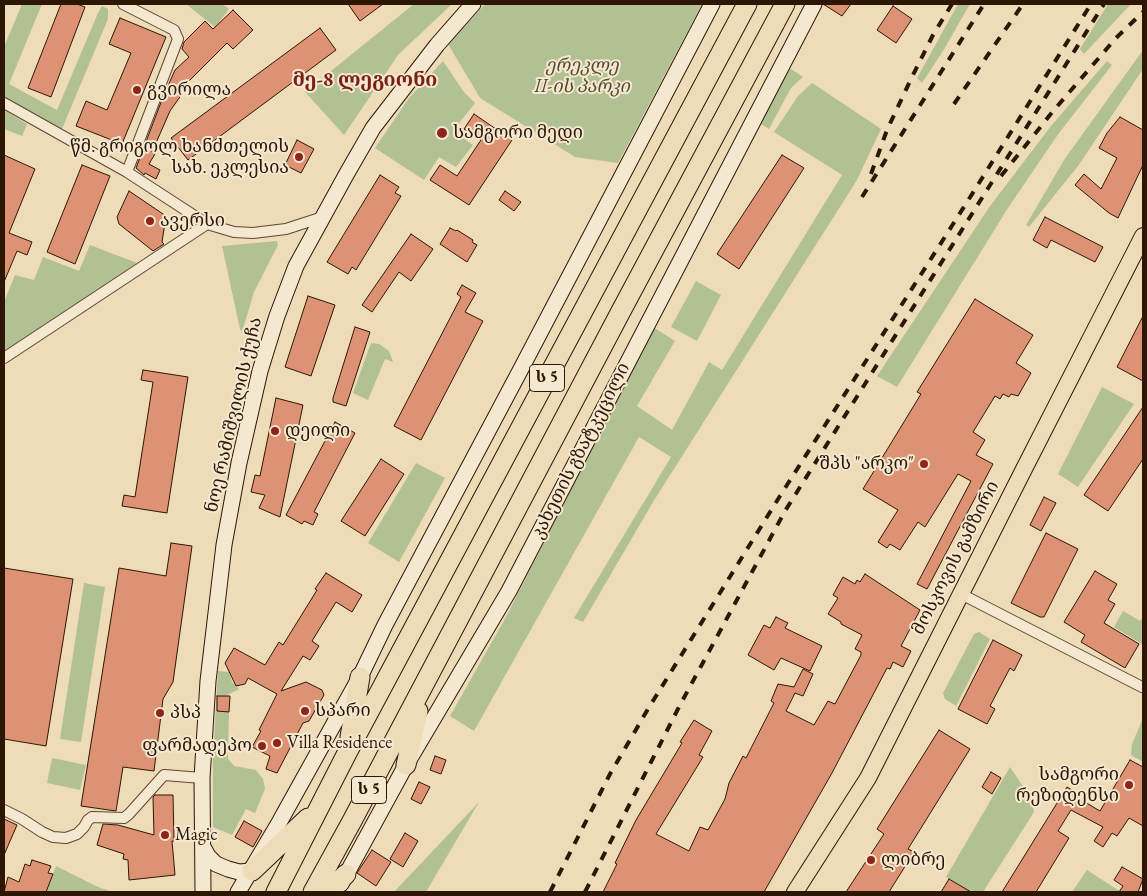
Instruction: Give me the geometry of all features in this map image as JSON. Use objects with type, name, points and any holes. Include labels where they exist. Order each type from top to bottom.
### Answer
[{"type":"highway","name":"ს 5","points":[[276,892],[347,753],[747,4]]},
{"type":"highway","name":"კახეთის გზატკეცილი","points":[[313,892],[785,4]]},
{"type":"highway","points":[[347,753],[360,677]]},
{"type":"highway","points":[[406,765],[424,686]]},
{"type":"highway","points":[[252,871],[318,809]]},
{"type":"highway","points":[[328,892],[346,874]]},
{"type":"main road","name":"მოსკოვის გამზირი","points":[[795,892],[868,778],[1143,236]]},
{"type":"street","points":[[123,4],[174,30],[178,39],[127,172]]},
{"type":"street","name":"ნოე რამიშვილის ქუჩა","points":[[203,892],[202,778],[208,681],[224,545],[238,463],[260,371],[277,316],[296,266],[373,128],[437,45],[473,4]]},
{"type":"street","points":[[238,892],[252,871],[360,677],[385,625],[712,4]]},
{"type":"street","name":"კახეთის გზატკეცილი","points":[[338,892],[406,765],[509,591],[814,4]]},
{"type":"street","points":[[4,103],[127,172],[207,224],[234,232],[253,233],[286,229],[323,217]]},
{"type":"street","points":[[4,358],[207,224]]},
{"type":"street","points":[[961,594],[1142,687]]},
{"type":"street","points":[[4,810],[53,837],[66,838],[77,834],[92,817],[124,818],[164,775],[202,778]]},
{"type":"street","points":[[203,847],[216,864],[239,872],[252,871]]},
{"type":"green space","points":[[22,4],[42,4],[9,84],[57,110],[98,13],[102,6],[108,9],[108,19],[62,129],[4,98],[4,47]]},
{"type":"green space","points":[[186,4],[222,4],[229,9],[215,27]]},
{"type":"green space","points":[[414,4],[452,4],[398,55],[344,135],[305,92]]},
{"type":"green space","name":"ერეკლე II-ის პარკი","points":[[485,4],[702,4],[618,163],[575,157],[480,98],[448,44]]},
{"type":"green space","points":[[958,4],[970,4],[922,83],[917,78]]},
{"type":"green space","points":[[1108,4],[1131,4],[1084,54],[1080,49]]},
{"type":"green space","points":[[1143,50],[1143,69],[1078,166],[1029,227],[1026,225],[1064,160]]},
{"type":"green space","points":[[443,61],[463,91],[475,103],[453,131],[473,145],[456,167],[439,157],[424,180],[375,148],[409,98]]},
{"type":"green space","points":[[1107,61],[1112,65],[1059,133],[1008,208],[897,387],[877,376],[990,206],[1051,126]]},
{"type":"green space","points":[[788,67],[803,77],[791,88],[769,129],[761,124],[752,142],[751,136]]},
{"type":"green space","points":[[812,83],[881,129],[857,180],[653,502],[583,622],[574,618],[671,457],[639,437],[474,731],[450,716],[506,617],[653,327],[675,341],[637,406],[672,430],[709,362],[722,370],[842,175],[774,132],[798,96]]},
{"type":"green space","points":[[4,110],[27,124],[22,136],[4,129]]},
{"type":"green space","points":[[277,241],[278,245],[254,292],[242,332],[222,246]]},
{"type":"green space","points":[[90,245],[137,263],[4,352],[4,302],[15,275],[34,280],[43,257],[79,271]]},
{"type":"green space","points":[[696,281],[721,295],[697,341],[671,327]]},
{"type":"green space","points":[[371,343],[379,344],[389,351],[393,362],[385,359],[368,400],[353,393]]},
{"type":"green space","points":[[1102,387],[1134,404],[1078,487],[1058,474]]},
{"type":"green space","points":[[416,463],[445,478],[399,562],[368,543]]},
{"type":"green space","points":[[84,583],[105,587],[81,742],[60,739]]},
{"type":"green space","points":[[1123,611],[1140,621],[1143,617],[1143,645],[1114,627]]},
{"type":"green space","points":[[979,632],[990,639],[956,706],[945,699],[943,693],[974,634]]},
{"type":"green space","points":[[218,671],[229,672],[232,682],[239,689],[219,699],[219,710],[229,711],[228,759],[234,766],[256,770],[263,779],[265,789],[255,813],[246,809],[232,835],[213,827],[213,758]]},
{"type":"green space","points":[[1143,718],[1143,762],[1131,755],[1132,744]]},
{"type":"green space","points":[[52,758],[86,765],[80,790],[47,783]]},
{"type":"green space","points":[[1010,767],[1031,798],[1034,812],[983,892],[970,892],[946,877]]},
{"type":"green space","points":[[479,802],[426,892],[394,892]]},
{"type":"green space","points":[[56,866],[98,887],[113,892],[46,892]]},
{"type":"green space","points":[[1087,870],[1121,892],[1072,892]]},
{"type":"building","points":[[61,4],[77,4],[85,7],[51,97],[28,88]]},
{"type":"building","points":[[348,4],[383,4],[360,21]]},
{"type":"building","points":[[823,4],[851,4],[842,16]]},
{"type":"building","points":[[893,6],[912,19],[896,43],[877,30]]},
{"type":"building","points":[[233,10],[253,30],[233,49],[227,43],[187,83],[189,84],[170,111],[152,152],[159,147],[149,164],[160,170],[156,179],[145,173],[144,175],[136,168],[175,70],[189,57],[182,49],[184,42],[205,21],[213,29]]},
{"type":"building","points":[[120,18],[166,37],[122,144],[76,126],[86,101],[107,110],[131,53],[109,44]]},
{"type":"building","points":[[320,28],[336,50],[188,160],[171,138]]},
{"type":"building","points":[[474,114],[512,140],[469,205],[430,180],[440,165],[457,176],[481,140],[464,129]]},
{"type":"building","points":[[1120,117],[1143,130],[1143,165],[1118,218],[1109,213],[1075,185],[1084,174],[1101,189],[1117,158],[1099,148],[1107,133]]},
{"type":"building","name":"წმ. გრიგოლ ხანძთელის სახ. ეკლესია","points":[[297,140],[314,149],[301,173],[285,165]]},
{"type":"building","points":[[4,155],[35,169],[9,233],[32,242],[27,255],[17,251],[4,282]]},
{"type":"building","points":[[782,155],[804,168],[739,269],[717,254]]},
{"type":"building","points":[[82,165],[110,176],[75,264],[47,252]]},
{"type":"building","points":[[380,175],[399,187],[395,193],[401,196],[356,270],[352,267],[348,274],[327,262]]},
{"type":"building","points":[[129,191],[166,216],[162,242],[164,244],[153,251],[119,224],[117,217]]},
{"type":"building","points":[[505,191],[521,202],[514,211],[499,200]]},
{"type":"building","points":[[1045,217],[1103,247],[1095,262],[1051,240],[1047,248],[1033,240]]},
{"type":"building","points":[[450,228],[473,240],[472,242],[477,245],[467,262],[440,244]]},
{"type":"building","points":[[411,234],[433,249],[411,281],[399,272],[372,312],[362,305]]},
{"type":"building","points":[[462,285],[476,293],[465,312],[483,321],[421,440],[394,426],[461,297],[457,294]]},
{"type":"building","points":[[308,296],[335,305],[311,376],[285,367]]},
{"type":"building","points":[[975,299],[1033,335],[1016,363],[1031,373],[1018,396],[1011,394],[1009,397],[1003,394],[1000,399],[995,396],[973,432],[985,440],[976,455],[993,464],[927,589],[917,584],[971,481],[958,474],[925,527],[918,522],[900,550],[890,544],[887,548],[878,542],[898,510],[863,489],[921,394],[917,392]]},
{"type":"building","points":[[1143,316],[1143,381],[1117,367]]},
{"type":"building","points":[[355,327],[370,332],[346,406],[333,402],[333,398]]},
{"type":"building","points":[[143,370],[188,377],[167,513],[122,506],[124,495],[135,497],[153,382],[141,380]]},
{"type":"building","points":[[276,398],[303,405],[280,517],[259,508],[265,495],[251,492],[255,475],[260,476]]},
{"type":"building","points":[[1143,407],[1143,459],[1108,511],[1084,495]]},
{"type":"building","points":[[335,422],[355,433],[314,512],[318,514],[313,525],[304,521],[302,524],[286,515]]},
{"type":"building","points":[[381,459],[404,474],[365,536],[341,521]]},
{"type":"building","points":[[1044,497],[1056,503],[1041,531],[1030,525]]},
{"type":"building","points":[[1046,533],[1078,549],[1044,617],[1040,617],[1011,603]]},
{"type":"building","points":[[171,543],[192,546],[173,682],[163,699],[154,771],[123,767],[116,811],[81,806],[119,568],[166,576]]},
{"type":"building","points":[[4,568],[73,579],[46,746],[4,739]]},
{"type":"building","points":[[1095,571],[1117,584],[1108,600],[1115,604],[1104,623],[1139,644],[1125,668],[1081,642],[1085,635],[1064,622]]},
{"type":"building","points":[[326,573],[362,595],[352,612],[336,602],[312,641],[319,646],[310,660],[303,656],[281,691],[306,682],[322,690],[324,695],[309,721],[303,723],[277,773],[266,769],[270,756],[252,747],[277,694],[248,678],[245,684],[236,686],[225,663],[234,648],[265,665],[279,642],[283,645]]},
{"type":"building","points":[[865,574],[920,610],[901,646],[911,651],[903,667],[893,662],[890,669],[887,668],[832,773],[764,892],[603,892],[636,820],[694,720],[712,731],[699,755],[703,757],[656,834],[689,851],[700,827],[708,830],[725,799],[729,783],[743,756],[746,758],[774,703],[771,701],[778,684],[794,687],[803,669],[813,674],[803,696],[795,693],[786,711],[814,725],[828,701],[835,704],[861,655],[861,652],[855,649],[862,635],[841,624],[841,622],[828,614],[838,598],[833,595],[843,577],[855,584],[857,580],[860,582]]},
{"type":"building","points":[[776,617],[788,623],[785,628],[822,646],[810,671],[781,658],[774,670],[748,655],[764,625],[770,628]]},
{"type":"building","points":[[993,640],[1022,655],[1014,671],[1010,668],[990,706],[995,709],[987,724],[958,709]]},
{"type":"building","points":[[217,696],[230,696],[229,712],[217,711]]},
{"type":"building","points":[[939,730],[970,749],[908,849],[914,852],[889,892],[846,892],[884,834],[877,829]]},
{"type":"building","points":[[435,756],[446,760],[441,774],[430,770]]},
{"type":"building","points":[[1130,760],[1143,767],[1143,826],[1129,818],[1117,836],[1112,833],[1103,847],[1094,841],[1103,827],[1071,810],[1058,831],[1069,838],[1036,892],[1002,892],[1067,787],[1080,795],[1078,798],[1100,811]]},
{"type":"building","points":[[991,772],[1001,778],[992,794],[982,787]]},
{"type":"building","points":[[419,782],[430,787],[421,804],[411,799]]},
{"type":"building","points":[[155,795],[173,795],[174,841],[172,841],[175,875],[129,880],[128,860],[123,859],[124,854],[97,845],[103,824],[118,825],[154,835],[153,797]]},
{"type":"building","points":[[4,819],[17,825],[4,855]]},
{"type":"building","points":[[244,821],[262,831],[253,847],[235,837]]},
{"type":"building","points":[[405,833],[418,841],[403,867],[390,859]]},
{"type":"building","points":[[372,850],[391,862],[376,886],[357,873]]},
{"type":"building","points":[[32,860],[51,866],[48,873],[53,874],[46,892],[4,892],[8,877],[19,882],[25,864],[30,866]]},
{"type":"building","points":[[1122,867],[1143,879],[1138,892],[1119,892],[1123,886],[1114,880]]},
{"type":"building","points":[[949,879],[971,892],[941,892]]},
{"type":"railway","points":[[871,174],[887,130],[911,79],[933,35],[952,4]]},
{"type":"railway","points":[[862,197],[984,4]]},
{"type":"railway","points":[[954,104],[1023,4]]},
{"type":"railway","points":[[550,892],[610,774],[648,709],[780,496],[1091,4]]},
{"type":"railway","points":[[585,892],[680,705],[785,511],[1104,4]]},
{"type":"railway","points":[[1001,176],[1054,110],[1116,38],[1143,12]]},
{"type":"place","name":"გვირილა","points":[[137,90]]},
{"type":"place","name":"სამგორი მედი","points":[[442,133]]},
{"type":"place","name":"წმ. გრიგოლ ხანძთელის სახ. ეკლესია","points":[[299,157]]},
{"type":"place","name":"ავერსი","points":[[150,221]]},
{"type":"place","name":"დეილი","points":[[275,431]]},
{"type":"place","name":"შპს \"არკო\"","points":[[924,464]]},
{"type":"place","name":"სპარი","points":[[305,711]]},
{"type":"place","name":"პსპ","points":[[160,713]]},
{"type":"place","name":"Villa Residence","points":[[277,743]]},
{"type":"place","name":"ფარმადეპო","points":[[262,746]]},
{"type":"place","name":"სამგორი რეზიდენსი","points":[[1129,785]]},
{"type":"place","name":"Magic","points":[[165,835]]},
{"type":"place","name":"ლიბრე","points":[[871,860]]},
{"type":"district","name":"მე-8 ლეგიონი","points":[[365,81]]}]
